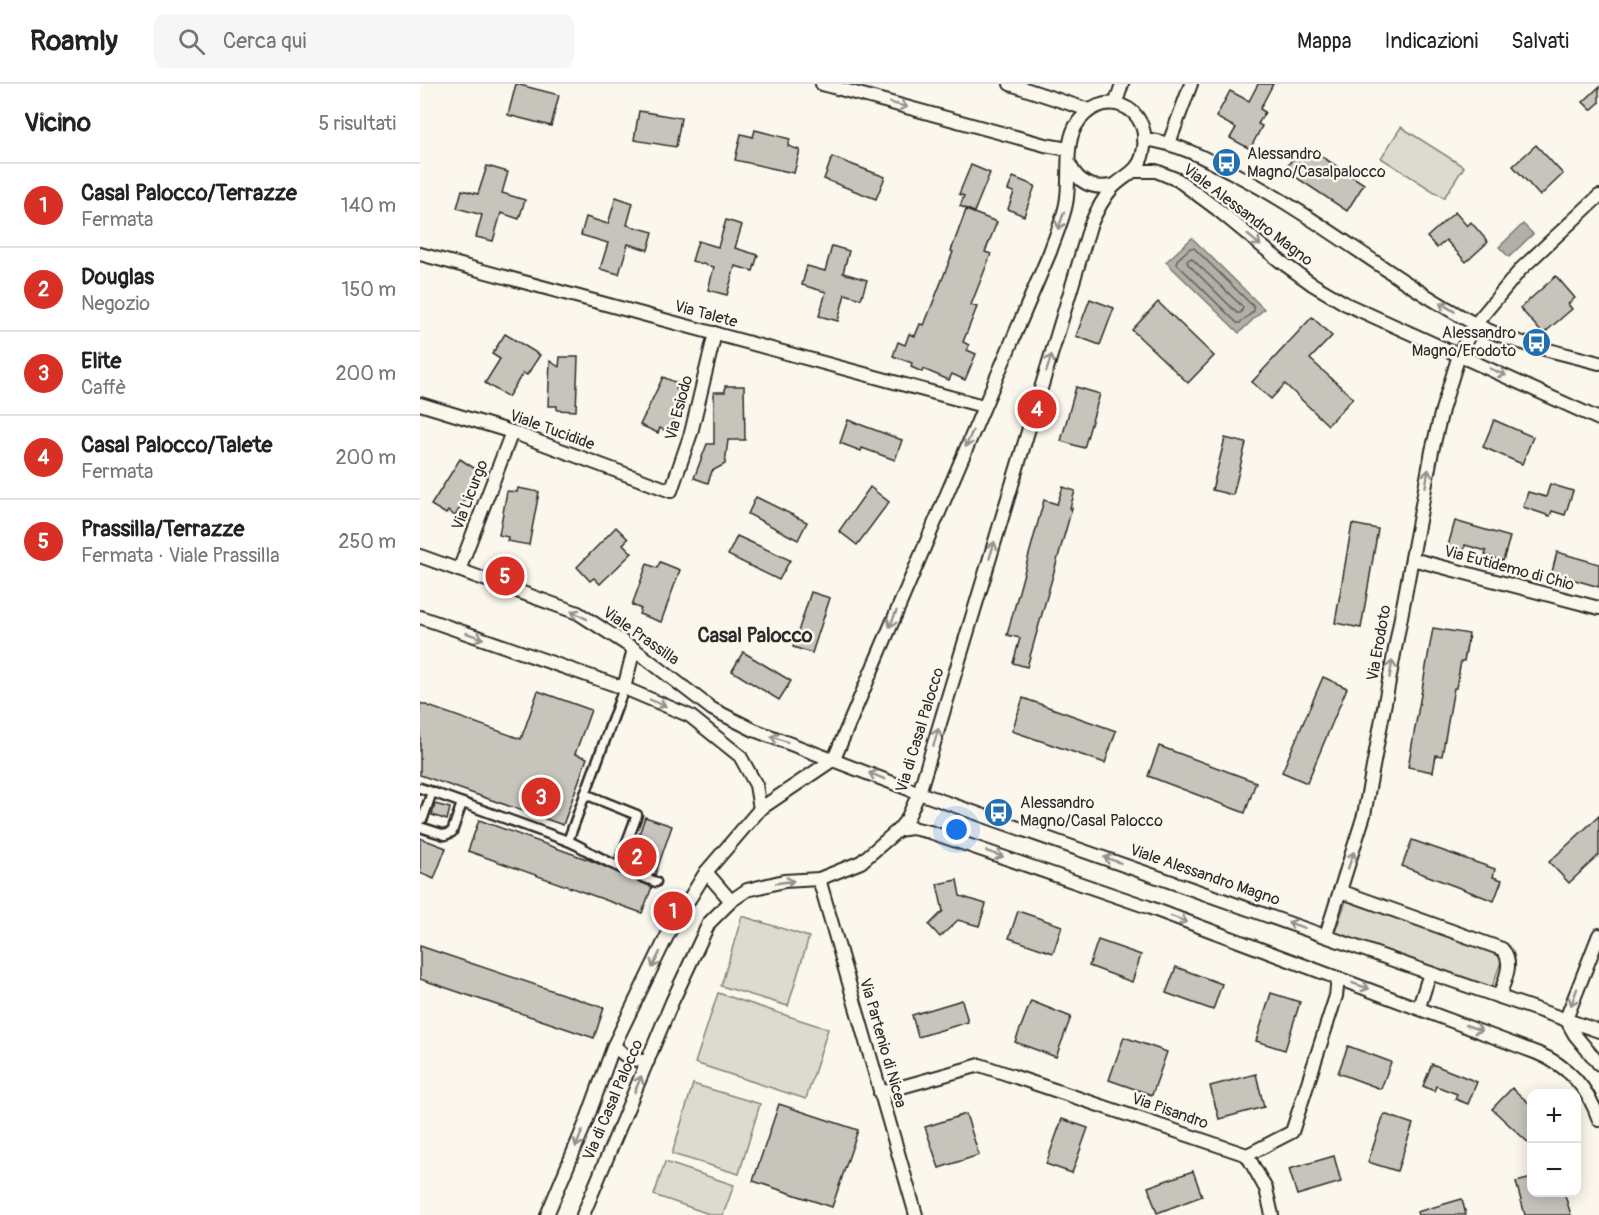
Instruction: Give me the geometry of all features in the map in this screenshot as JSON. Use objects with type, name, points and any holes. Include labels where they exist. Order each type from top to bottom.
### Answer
[{"type":"street","points":[[822,84],[1068,149]]},
{"type":"street","points":[[1010,84],[1089,110]]},
{"type":"street","points":[[1116,102],[1122,84]]},
{"type":"street","points":[[1169,143],[1191,84]]},
{"type":"street","points":[[834,759],[1050,252],[1066,205],[1070,164],[1068,149],[1075,128],[1089,110],[1101,104],[1116,102],[1126,106],[1134,113],[1144,139],[1142,156],[1134,171]]},
{"type":"street","name":"Viale Alessandro Magno","points":[[1144,139],[1169,143],[1218,165],[1271,194],[1476,324],[1510,338],[1599,363]]},
{"type":"street","points":[[1070,164],[1076,176],[1085,183],[1100,188],[1114,185]]},
{"type":"street","name":"Viale Alessandro Magno","points":[[1134,171],[1156,171],[1172,177],[1217,209],[1312,284],[1356,308],[1599,419]]},
{"type":"street","name":"Via di Casal Palocco","points":[[583,1215],[672,1002],[709,924],[731,901],[747,890],[784,881],[819,879],[861,862],[898,830],[907,819],[920,793],[1090,226],[1097,209],[1114,185],[1134,171]]},
{"type":"street","points":[[1476,324],[1521,269],[1599,196]]},
{"type":"street","name":"Via Talete","points":[[420,254],[984,406]]},
{"type":"street","name":"Via Erodoto","points":[[1326,935],[1364,815],[1437,427],[1460,355],[1476,324]]},
{"type":"street","name":"Via Esiodo","points":[[671,491],[691,433],[715,333]]},
{"type":"street","name":"Viale Tucidide","points":[[420,404],[512,432],[671,491]]},
{"type":"street","name":"Via Licurgo","points":[[459,570],[512,432]]},
{"type":"street","name":"Viale Prassilla","points":[[420,556],[578,613],[634,649],[712,709],[754,730],[834,759]]},
{"type":"street","name":"Via Eutidemo di Chio","points":[[1412,559],[1599,608]]},
{"type":"street","points":[[420,617],[624,688],[690,716],[740,756],[756,785],[760,809]]},
{"type":"street","points":[[568,841],[624,688],[634,649]]},
{"type":"street","name":"Viale Alessandro Magno","points":[[834,759],[920,793],[1326,935],[1430,974],[1599,1031]]},
{"type":"street","name":"Via di Casal Palocco","points":[[547,1215],[586,1122],[614,1045],[669,932],[706,873],[760,809],[834,759]]},
{"type":"street","points":[[420,788],[584,847],[590,853],[656,882]]},
{"type":"street","points":[[420,820],[423,818],[432,792]]},
{"type":"street","points":[[585,794],[636,815],[618,866]]},
{"type":"street","points":[[420,827],[445,835],[452,832],[462,803]]},
{"type":"street","points":[[898,830],[912,828],[930,832],[1148,907],[1537,1053],[1558,1063],[1582,1086],[1599,1120]]},
{"type":"street","points":[[706,873],[731,901]]},
{"type":"street","name":"Via Partenio di Nicea","points":[[819,879],[916,1215]]},
{"type":"street","points":[[1341,891],[1502,949],[1507,954],[1508,965],[1498,996]]},
{"type":"street","points":[[1599,935],[1566,1019],[1575,1035],[1599,1064]]},
{"type":"street","points":[[1419,1007],[1430,974]]},
{"type":"street","points":[[1272,1215],[1266,1189],[1247,1155],[1292,1132],[1336,996],[1338,978]]},
{"type":"street","points":[[614,1045],[625,1057],[635,1061],[648,1061]]},
{"type":"street","name":"Via Pisandro","points":[[880,1093],[980,1065],[1247,1155]]},
{"type":"shaded area","points":[[1401,127],[1464,167],[1444,198],[1381,158]]},
{"type":"shaded area","points":[[1346,901],[1503,956],[1492,987],[1335,932]]},
{"type":"shaded area","points":[[742,916],[809,937],[788,1006],[721,986]]},
{"type":"shaded area","points":[[718,993],[828,1029],[806,1099],[695,1063]]},
{"type":"shaded area","points":[[693,1084],[760,1104],[739,1174],[672,1154]]},
{"type":"shaded area","points":[[665,1162],[734,1185],[723,1215],[712,1215],[654,1195]]},
{"type":"water","points":[[1523,224],[1533,234],[1509,257],[1499,247]]},
{"type":"water","points":[[1192,238],[1264,309],[1239,333],[1166,262]]},
{"type":"building","points":[[516,84],[559,95],[551,126],[508,115]]},
{"type":"building","points":[[1258,84],[1273,84],[1260,109],[1265,112],[1258,124],[1262,126],[1250,149],[1230,138],[1236,128],[1216,117],[1230,91],[1249,101]]},
{"type":"building","points":[[1599,87],[1599,103],[1591,110],[1583,102]]},
{"type":"building","points":[[639,111],[681,118],[676,147],[634,140]]},
{"type":"building","points":[[755,130],[790,139],[788,146],[800,150],[794,173],[735,160],[741,134],[753,137]]},
{"type":"building","points":[[1536,145],[1563,174],[1540,196],[1513,166]]},
{"type":"building","points":[[1298,150],[1308,156],[1312,150],[1364,184],[1347,211],[1285,170]]},
{"type":"building","points":[[832,157],[885,177],[876,199],[824,179]]},
{"type":"building","points":[[971,165],[990,173],[974,212],[960,206],[964,196],[959,194]]},
{"type":"building","points":[[487,166],[508,172],[502,193],[525,200],[519,219],[501,213],[493,241],[476,237],[482,215],[457,208],[462,190],[478,194]]},
{"type":"building","points":[[1013,177],[1035,186],[1024,216],[1008,209],[1014,192],[1008,190]]},
{"type":"building","points":[[616,197],[633,203],[627,225],[653,232],[648,250],[628,244],[619,274],[600,269],[608,243],[581,235],[586,217],[608,224]]},
{"type":"building","points":[[966,210],[997,222],[985,252],[991,254],[971,305],[977,307],[963,342],[969,345],[967,350],[976,354],[965,380],[952,374],[949,380],[923,369],[922,372],[911,367],[912,363],[893,356],[898,342],[905,345],[909,334],[915,336],[920,324],[924,325],[953,252],[951,251]]},
{"type":"building","points":[[1455,212],[1467,226],[1471,222],[1488,242],[1466,262],[1446,240],[1437,248],[1427,237]]},
{"type":"building","points":[[726,220],[742,225],[735,248],[758,255],[753,271],[735,266],[727,295],[708,290],[714,267],[692,261],[698,241],[718,247]]},
{"type":"building","points":[[832,246],[849,251],[843,273],[867,280],[861,299],[845,294],[838,321],[819,316],[826,292],[802,285],[807,266],[825,271]]},
{"type":"building","points":[[1556,276],[1575,298],[1568,304],[1572,309],[1543,334],[1520,308]]},
{"type":"building","points":[[1090,299],[1114,308],[1100,345],[1076,336]]},
{"type":"building","points":[[1158,302],[1214,356],[1188,383],[1132,330]]},
{"type":"building","points":[[1312,317],[1332,336],[1310,359],[1353,398],[1328,425],[1285,384],[1271,399],[1252,382]]},
{"type":"building","points":[[505,334],[540,355],[527,375],[523,373],[508,397],[485,383],[500,359],[492,354]]},
{"type":"building","points":[[560,357],[578,357],[576,411],[557,410],[557,406],[548,406],[550,361],[559,367]]},
{"type":"building","points":[[663,377],[679,384],[676,389],[686,394],[668,432],[660,428],[658,433],[640,425]]},
{"type":"building","points":[[725,386],[744,386],[745,440],[728,440],[725,464],[712,471],[708,483],[694,478],[707,444],[714,444],[714,392],[725,392]]},
{"type":"building","points":[[1076,387],[1100,394],[1084,448],[1061,441]]},
{"type":"building","points":[[848,420],[902,440],[895,460],[840,443]]},
{"type":"building","points":[[1494,420],[1533,437],[1522,464],[1483,447]]},
{"type":"building","points":[[1225,438],[1246,443],[1233,495],[1212,490]]},
{"type":"building","points":[[460,459],[477,470],[474,475],[478,478],[455,516],[448,511],[446,514],[431,505]]},
{"type":"building","points":[[1550,484],[1573,491],[1565,515],[1552,511],[1550,516],[1523,507],[1528,492],[1546,497]]},
{"type":"building","points":[[870,487],[889,502],[857,545],[839,531]]},
{"type":"building","points":[[1063,487],[1075,491],[1070,508],[1072,508],[1027,667],[1013,663],[1020,638],[1007,635],[1044,500],[1057,504]]},
{"type":"building","points":[[518,488],[539,492],[529,545],[507,541],[508,537],[499,535],[507,491],[517,492]]},
{"type":"building","points":[[756,497],[807,522],[798,540],[748,514]]},
{"type":"building","points":[[1455,521],[1510,537],[1503,561],[1485,555],[1486,551],[1465,545],[1464,551],[1448,546]]},
{"type":"building","points":[[1352,524],[1378,529],[1361,628],[1335,623]]},
{"type":"building","points":[[616,527],[628,539],[623,544],[632,553],[600,584],[594,578],[590,581],[577,567]]},
{"type":"building","points":[[737,536],[790,560],[779,580],[728,555]]},
{"type":"building","points":[[1557,552],[1599,564],[1599,587],[1568,578],[1567,581],[1551,576]]},
{"type":"building","points":[[660,562],[680,570],[661,622],[639,614],[641,609],[632,605],[647,564],[657,568]]},
{"type":"building","points":[[811,592],[830,598],[812,653],[793,647]]},
{"type":"building","points":[[1433,628],[1469,634],[1464,661],[1461,661],[1456,688],[1454,688],[1442,756],[1436,755],[1433,772],[1408,767]]},
{"type":"building","points":[[743,652],[791,681],[779,700],[732,671]]},
{"type":"building","points":[[1323,677],[1347,688],[1307,783],[1282,772]]},
{"type":"building","points":[[538,691],[591,710],[575,754],[587,758],[563,825],[420,775],[420,703],[521,739]]},
{"type":"building","points":[[1023,698],[1116,731],[1105,763],[1012,731]]},
{"type":"building","points":[[1159,746],[1256,782],[1245,813],[1148,776]]},
{"type":"building","points":[[435,804],[450,808],[447,820],[432,815]]},
{"type":"building","points":[[1599,816],[1599,855],[1569,883],[1549,862]]},
{"type":"building","points":[[645,817],[672,826],[655,875],[629,864]]},
{"type":"building","points":[[479,820],[592,861],[652,887],[642,913],[468,851]]},
{"type":"building","points":[[420,838],[446,848],[434,879],[420,873]]},
{"type":"building","points":[[1412,840],[1495,869],[1493,877],[1502,880],[1494,901],[1402,866]]},
{"type":"building","points":[[957,880],[960,896],[986,904],[979,926],[958,920],[940,937],[929,925],[943,911],[937,884]]},
{"type":"building","points":[[1018,911],[1062,926],[1053,953],[1009,938]]},
{"type":"building","points":[[1098,940],[1141,955],[1132,982],[1089,966]]},
{"type":"building","points":[[420,946],[604,1008],[594,1038],[420,979]]},
{"type":"building","points":[[1176,967],[1222,984],[1213,1010],[1166,993]]},
{"type":"building","points":[[1271,993],[1300,1002],[1285,1050],[1256,1041]]},
{"type":"building","points":[[962,1000],[968,1022],[918,1037],[912,1015]]},
{"type":"building","points":[[1031,1001],[1071,1017],[1056,1057],[1015,1042]]},
{"type":"building","points":[[1124,1037],[1167,1052],[1152,1095],[1109,1080]]},
{"type":"building","points":[[1348,1046],[1391,1062],[1381,1089],[1338,1073]]},
{"type":"building","points":[[1432,1064],[1477,1082],[1468,1104],[1455,1099],[1457,1094],[1436,1086],[1434,1091],[1423,1086]]},
{"type":"building","points":[[1256,1074],[1264,1107],[1219,1119],[1210,1086]]},
{"type":"building","points":[[1512,1088],[1527,1102],[1527,1141],[1492,1109]]},
{"type":"building","points":[[779,1104],[858,1130],[832,1207],[753,1181]]},
{"type":"building","points":[[966,1114],[979,1155],[939,1168],[925,1127]]},
{"type":"building","points":[[1384,1114],[1413,1124],[1397,1171],[1368,1162]]},
{"type":"building","points":[[1062,1119],[1088,1128],[1072,1173],[1046,1164]]},
{"type":"building","points":[[1334,1156],[1341,1182],[1297,1195],[1289,1169]]},
{"type":"building","points":[[1193,1171],[1202,1196],[1157,1213],[1148,1187]]},
{"type":"building","points":[[1527,1179],[1527,1197],[1566,1197],[1571,1215],[1525,1215],[1516,1182]]},
{"type":"building","points":[[1462,1199],[1466,1215],[1418,1215],[1417,1212]]},
{"type":"place","name":"Alessandro Magno/Casalpalocco","points":[[1226,163]]},
{"type":"place","name":"Alessandro Magno/Erodoto","points":[[1537,342]]},
{"type":"place","name":"Casal Palocco/Talete","points":[[1037,409]]},
{"type":"place","name":"Prassilla/Terrazze","points":[[505,576]]},
{"type":"place","name":"Elite","points":[[541,797]]},
{"type":"place","name":"Alessandro Magno/Casal Palocco","points":[[999,812]]},
{"type":"place","name":"Douglas","points":[[637,857]]},
{"type":"place","name":"Casal Palocco/Terrazze","points":[[673,911]]},
{"type":"district","name":"Casal Palocco","points":[[755,635]]}]
